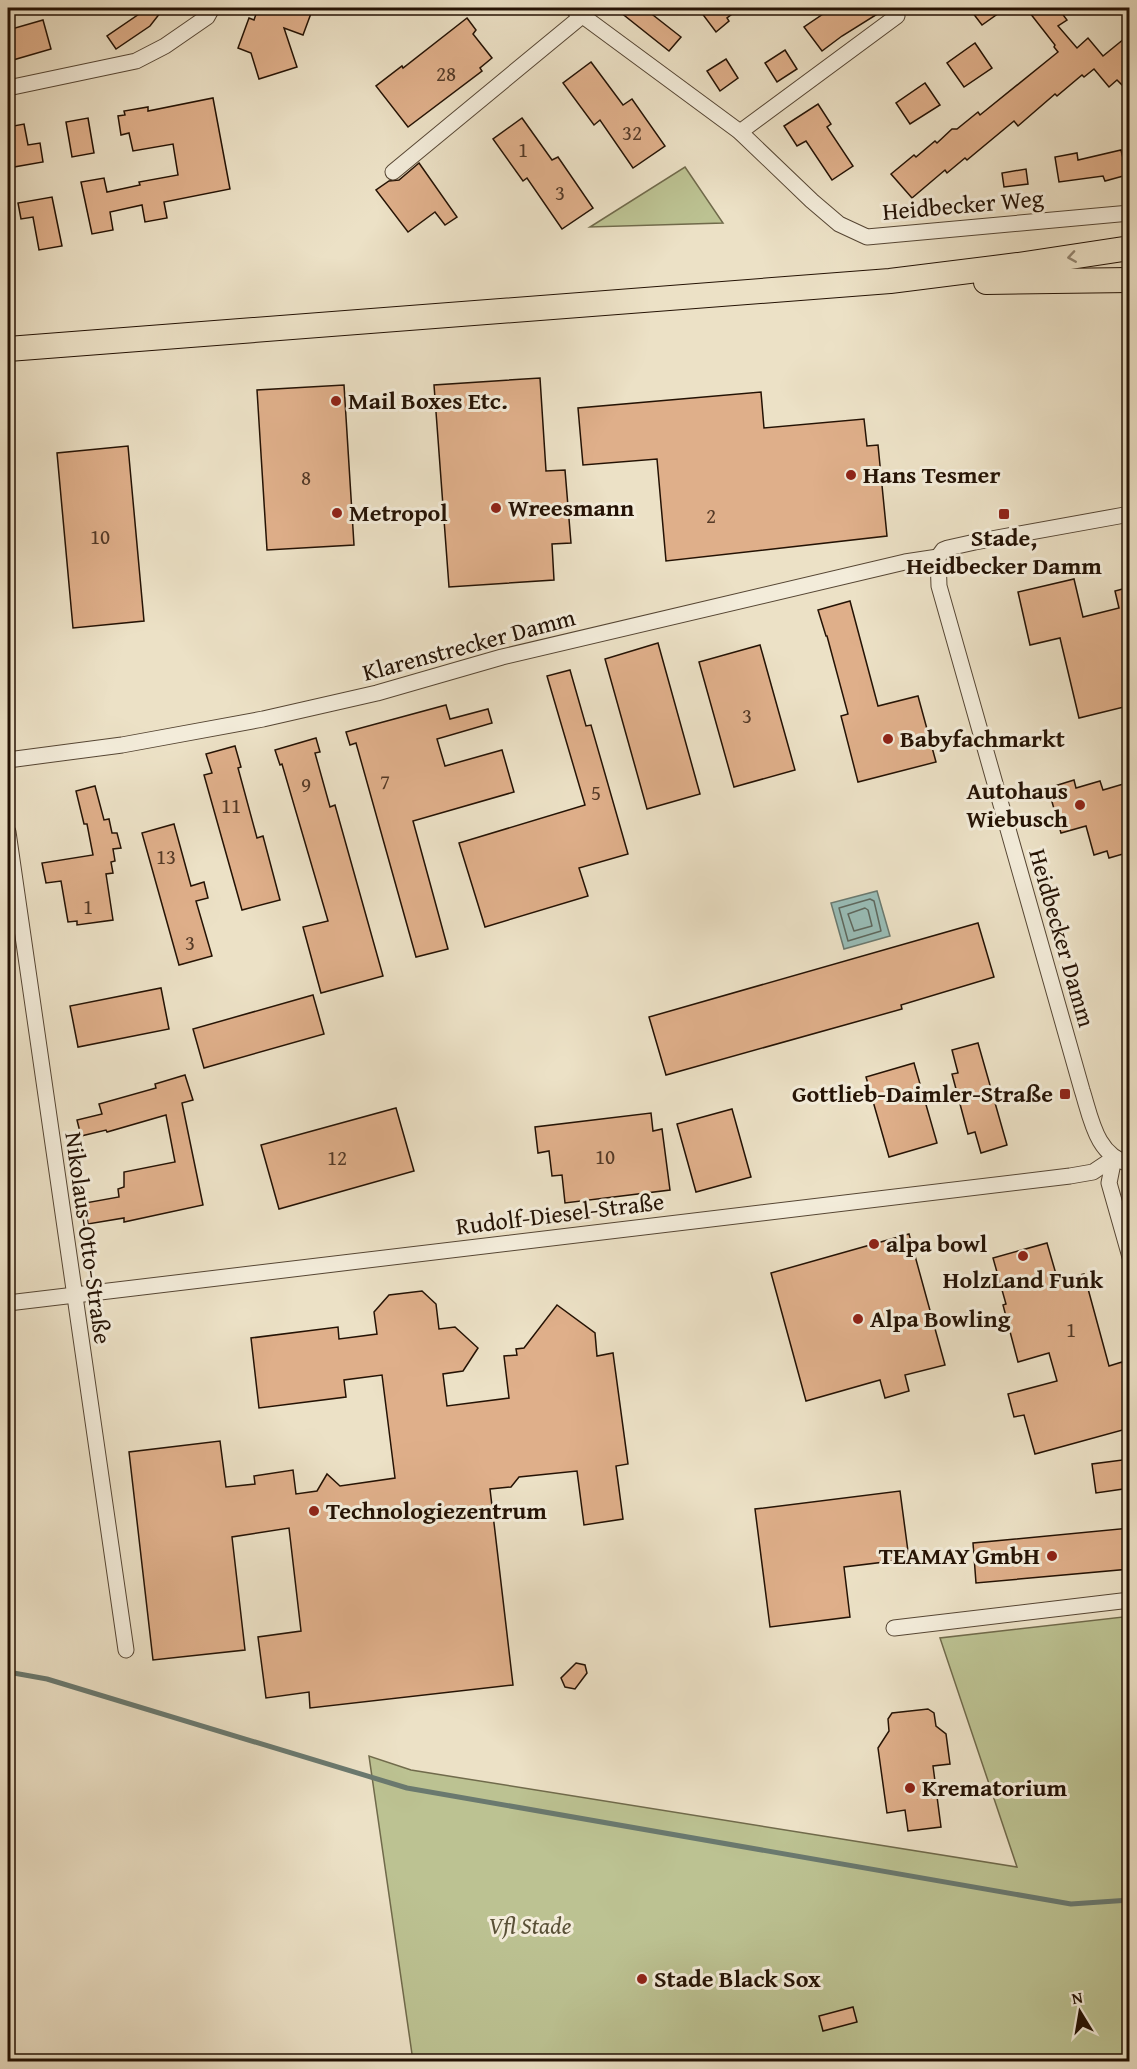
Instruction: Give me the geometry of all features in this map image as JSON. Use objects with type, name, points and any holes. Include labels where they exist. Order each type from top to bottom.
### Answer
[{"type":"main road","points":[[8,349],[890,281],[1130,249]]},
{"type":"main road","points":[[890,281],[1130,280]]},
{"type":"street","points":[[8,88],[136,61],[165,46],[207,17],[212,8]]},
{"type":"street","points":[[393,172],[577,12]]},
{"type":"street","name":"Heidbecker Weg","points":[[577,12],[740,132],[839,224],[867,237],[1130,213]]},
{"type":"street","points":[[740,132],[897,16]]},
{"type":"street","name":"Klarenstrecker Damm","points":[[8,760],[122,745],[251,722],[377,693],[512,655],[905,562],[938,557],[943,550],[948,548],[1130,514]]},
{"type":"street","name":"Heidbecker Damm","points":[[938,557],[939,585],[1076,1068],[1098,1139],[1114,1158]]},
{"type":"street","name":"Nikolaus-Otto-Straße","points":[[8,832],[126,1650]]},
{"type":"street","points":[[1130,1164],[1114,1158],[1109,1184],[1130,1257]]},
{"type":"street","name":"Rudolf-Diesel-Straße","points":[[8,1303],[1070,1176],[1093,1172],[1114,1158]]},
{"type":"street","points":[[894,1628],[1130,1600]]},
{"type":"green space","points":[[685,167],[723,223],[590,227]]},
{"type":"green space","name":"Vfl Stade","points":[[1123,1617],[1130,1659],[1129,2061],[413,2061],[369,1756],[411,1770],[1017,1867],[940,1638]]},
{"type":"water","points":[[877,891],[890,936],[844,949],[831,903]]},
{"type":"building","points":[[148,8],[164,8],[150,26],[116,49],[107,36]]},
{"type":"building","points":[[258,8],[313,8],[303,35],[284,28],[297,67],[259,79],[251,53],[238,48],[249,18],[254,20]]},
{"type":"building","points":[[615,8],[644,8],[681,37],[669,51]]},
{"type":"building","points":[[698,8],[740,8],[727,18],[729,21],[716,32]]},
{"type":"building","points":[[832,8],[887,8],[822,51],[804,27]]},
{"type":"building","points":[[969,8],[1006,8],[982,25]]},
{"type":"building","points":[[1026,8],[1058,8],[1067,20],[1058,26],[1077,48],[1088,38],[1103,56],[1130,34],[1130,78],[1122,85],[1117,80],[1109,87],[1094,69],[1084,77],[1082,75],[1057,96],[1055,94],[1018,126],[1014,121],[967,160],[965,158],[947,173],[945,170],[912,198],[891,174],[914,155],[916,157],[935,141],[937,143],[952,129],[957,129],[978,112],[980,115],[1058,52]]},
{"type":"building","points":[[467,18],[476,30],[473,34],[492,58],[480,68],[482,71],[408,127],[376,86]]},
{"type":"building","points":[[43,20],[51,49],[13,60],[8,30]]},
{"type":"building","points":[[975,43],[992,68],[964,87],[947,63]]},
{"type":"building","points":[[785,50],[797,69],[777,82],[765,63]]},
{"type":"building","points":[[726,59],[738,78],[720,91],[707,71]]},
{"type":"building","points":[[591,62],[623,105],[632,99],[665,146],[633,168],[600,120],[594,125],[563,83]]},
{"type":"building","points":[[925,83],[940,105],[910,124],[896,103]]},
{"type":"building","points":[[213,98],[230,189],[164,202],[167,218],[145,222],[142,205],[110,212],[113,230],[92,234],[81,182],[104,178],[107,192],[140,185],[139,182],[178,175],[173,144],[133,151],[129,133],[121,135],[118,116],[125,115],[124,111],[148,107],[148,111]]},
{"type":"building","points":[[818,104],[831,124],[827,127],[853,166],[832,180],[806,141],[797,146],[784,126]]},
{"type":"building","points":[[88,118],[94,153],[72,157],[66,122]]},
{"type":"building","points":[[522,118],[552,160],[558,157],[593,208],[562,229],[527,178],[523,181],[493,139]]},
{"type":"building","points":[[24,124],[28,145],[40,143],[43,162],[8,168],[8,127]]},
{"type":"building","points":[[1121,150],[1127,175],[1105,181],[1103,176],[1059,182],[1055,157],[1077,153],[1078,160]]},
{"type":"building","points":[[419,163],[457,217],[445,225],[435,212],[408,232],[376,190],[389,181],[399,180]]},
{"type":"building","points":[[1026,169],[1028,184],[1004,187],[1002,173]]},
{"type":"building","points":[[52,197],[62,246],[39,250],[33,217],[21,219],[18,203]]},
{"type":"building","name":"Wreesmann","points":[[540,378],[546,471],[565,470],[571,543],[552,544],[554,580],[449,587],[434,385]]},
{"type":"building","points":[[344,385],[354,545],[267,550],[257,390]]},
{"type":"building","points":[[761,392],[764,428],[864,419],[867,446],[878,445],[887,536],[666,561],[657,459],[583,465],[578,408]]},
{"type":"building","points":[[128,446],[144,621],[73,628],[57,453]]},
{"type":"building","points":[[1074,579],[1083,617],[1119,608],[1115,591],[1130,587],[1130,699],[1126,699],[1128,706],[1079,718],[1060,638],[1030,645],[1018,592]]},
{"type":"building","name":"Babyfachmarkt","points":[[850,601],[878,706],[918,696],[936,762],[858,782],[841,716],[848,714],[818,610]]},
{"type":"building","points":[[658,643],[700,794],[647,809],[605,659]]},
{"type":"building","points":[[760,645],[795,770],[734,787],[699,662]]},
{"type":"building","points":[[570,670],[586,726],[591,725],[628,854],[579,868],[588,896],[485,927],[459,843],[585,805],[547,676]]},
{"type":"building","points":[[446,705],[450,719],[488,709],[492,723],[437,739],[445,766],[502,750],[514,792],[413,821],[448,949],[416,957],[356,743],[350,745],[346,732]]},
{"type":"building","points":[[316,738],[320,752],[315,753],[330,807],[335,805],[383,976],[321,993],[303,927],[328,921],[282,764],[280,765],[275,750]]},
{"type":"building","points":[[235,746],[241,767],[238,768],[257,838],[263,836],[280,900],[242,910],[204,775],[212,773],[206,754]]},
{"type":"building","points":[[1074,780],[1076,788],[1100,781],[1103,790],[1130,782],[1130,852],[1109,858],[1107,851],[1094,855],[1086,826],[1061,833],[1048,788]]},
{"type":"building","points":[[95,786],[104,820],[109,819],[112,833],[117,833],[121,848],[113,849],[115,861],[111,862],[113,873],[106,874],[113,920],[77,925],[77,921],[68,922],[61,881],[46,883],[42,863],[93,855],[87,824],[84,824],[76,791]]},
{"type":"building","points":[[174,824],[191,886],[204,882],[208,898],[196,901],[212,956],[179,965],[142,833]]},
{"type":"building","points":[[978,923],[994,977],[901,1005],[902,1009],[666,1075],[649,1017]]},
{"type":"building","points":[[161,988],[169,1029],[78,1047],[70,1006]]},
{"type":"building","points":[[313,995],[324,1034],[204,1068],[193,1029]]},
{"type":"building","points":[[978,1043],[1007,1145],[981,1153],[975,1132],[968,1134],[952,1074],[958,1073],[952,1050]]},
{"type":"building","points":[[914,1063],[937,1143],[889,1157],[866,1077]]},
{"type":"building","points":[[185,1075],[193,1100],[182,1103],[203,1205],[124,1222],[124,1218],[88,1224],[85,1203],[119,1197],[118,1189],[124,1187],[124,1172],[175,1162],[166,1115],[107,1132],[106,1130],[81,1136],[77,1120],[102,1114],[99,1104],[156,1088],[155,1084]]},
{"type":"building","points":[[396,1108],[414,1171],[279,1209],[261,1145]]},
{"type":"building","points":[[732,1109],[751,1177],[696,1192],[677,1124]]},
{"type":"building","points":[[651,1113],[653,1131],[662,1129],[670,1190],[565,1203],[562,1175],[552,1176],[549,1151],[538,1153],[535,1127]]},
{"type":"building","name":"Alpa Bowling","points":[[909,1234],[945,1365],[905,1375],[909,1391],[885,1398],[880,1380],[806,1401],[771,1273]]},
{"type":"building","points":[[1047,1243],[1058,1281],[1084,1274],[1109,1366],[1122,1362],[1130,1389],[1130,1428],[1035,1454],[1024,1415],[1014,1417],[1008,1394],[1057,1381],[1049,1353],[1018,1362],[1003,1305],[1006,1304],[993,1258]]},
{"type":"building","name":"Technologiezentrum","points":[[422,1291],[436,1304],[439,1329],[455,1327],[478,1348],[463,1371],[443,1374],[447,1406],[509,1398],[504,1356],[517,1355],[516,1349],[524,1348],[557,1305],[595,1333],[597,1356],[613,1353],[628,1464],[616,1466],[623,1519],[584,1525],[577,1471],[519,1477],[511,1487],[490,1489],[513,1685],[310,1708],[309,1692],[266,1698],[258,1637],[301,1631],[289,1528],[232,1537],[245,1650],[153,1660],[129,1452],[220,1441],[226,1487],[255,1484],[254,1476],[293,1470],[296,1494],[317,1491],[327,1474],[340,1486],[395,1478],[382,1375],[344,1380],[346,1397],[259,1408],[251,1338],[338,1327],[339,1339],[377,1334],[374,1312],[389,1295]]},
{"type":"building","points":[[1130,1459],[1130,1488],[1096,1493],[1092,1464]]},
{"type":"building","points":[[900,1491],[909,1559],[844,1567],[850,1617],[770,1627],[755,1509]]},
{"type":"building","name":"TEAMAY GmbH","points":[[1130,1528],[1130,1569],[976,1583],[973,1543]]},
{"type":"building","points":[[576,1663],[585,1665],[587,1673],[575,1689],[565,1687],[561,1678]]},
{"type":"building","name":"Krematorium","points":[[928,1709],[934,1713],[936,1726],[946,1734],[950,1764],[933,1766],[941,1827],[908,1831],[905,1810],[887,1813],[878,1748],[889,1731],[888,1719],[892,1713]]},
{"type":"building","points":[[853,2007],[857,2022],[823,2031],[819,2016]]},
{"type":"waterway","points":[[8,1672],[47,1679],[407,1788],[1071,1904],[1130,1900]]},
{"type":"place","name":"Mail Boxes Etc.","points":[[336,401]]},
{"type":"place","name":"Hans Tesmer","points":[[851,475]]},
{"type":"place","name":"Wreesmann","points":[[496,508]]},
{"type":"place","name":"Metropol","points":[[337,513]]},
{"type":"place","name":"Stade, Heidbecker Damm","points":[[1004,514]]},
{"type":"place","name":"Babyfachmarkt","points":[[888,739]]},
{"type":"place","name":"Autohaus Wiebusch","points":[[1080,805]]},
{"type":"place","name":"Gottlieb-Daimler-Straße","points":[[1065,1094]]},
{"type":"place","name":"alpa bowl","points":[[874,1244]]},
{"type":"place","name":"HolzLand Funk","points":[[1023,1256]]},
{"type":"place","name":"Alpa Bowling","points":[[858,1319]]},
{"type":"place","name":"Technologiezentrum","points":[[314,1511]]},
{"type":"place","name":"TEAMAY GmbH","points":[[1052,1556]]},
{"type":"place","name":"Krematorium","points":[[910,1788]]},
{"type":"place","name":"Stade Black Sox","points":[[642,1979]]}]
